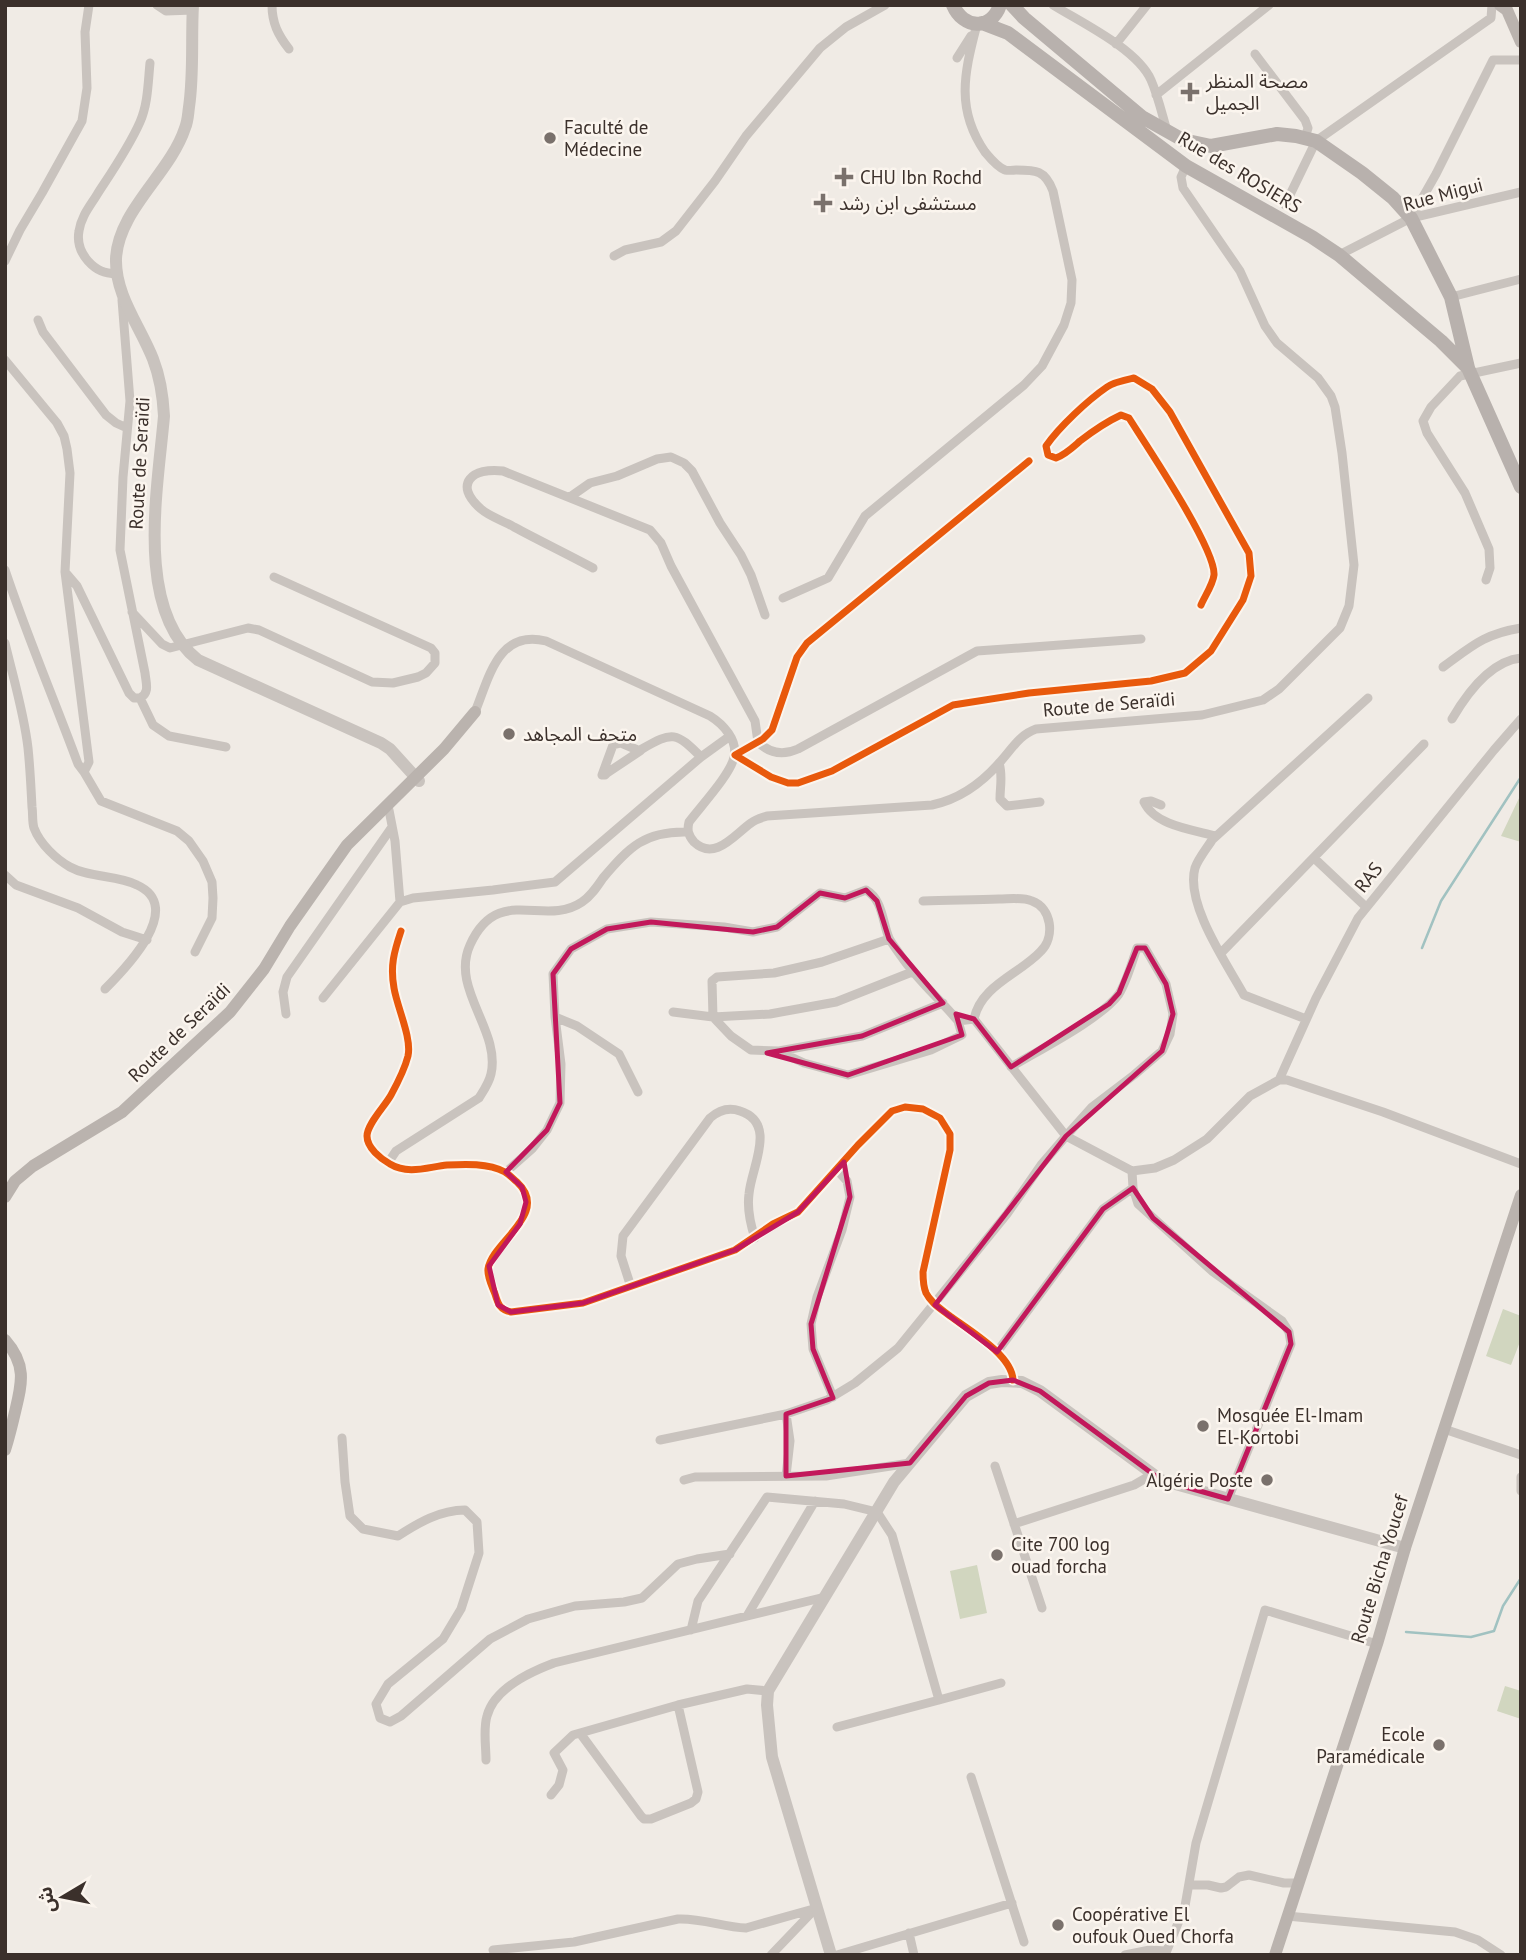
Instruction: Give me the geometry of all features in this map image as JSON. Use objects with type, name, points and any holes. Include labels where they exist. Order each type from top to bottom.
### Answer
[{"type":"main road","name":"Rue des ROSIERS","points":[[953,5],[962,19],[1008,33],[1186,166],[1312,237],[1339,256],[1441,341],[1470,371]]},
{"type":"main road","points":[[979,25],[994,16],[1000,5]]},
{"type":"main road","points":[[1012,5],[1134,112],[1182,139],[1211,146],[1277,134],[1310,139],[1362,173],[1393,198],[1411,218],[1451,297],[1470,371],[1521,487]]},
{"type":"main road","points":[[1500,5],[1507,10],[1521,41]]},
{"type":"main road","name":"Route de Seraïdi","points":[[5,1197],[15,1181],[33,1166],[122,1112],[230,1012],[264,969],[290,926],[340,855],[358,834],[457,743],[475,712]]},
{"type":"main road","name":"Route de Seraïdi","points":[[340,855],[420,777]]},
{"type":"main road","name":"Route Bicha Youcef","points":[[1275,1955],[1521,1195]]},
{"type":"main road","points":[[5,1340],[17,1358],[22,1382],[5,1450]]},
{"type":"street","points":[[5,261],[8,250],[43,194],[82,121],[87,88],[85,32],[89,5]]},
{"type":"street","points":[[157,5],[166,11],[193,7]]},
{"type":"street","points":[[272,5],[278,35],[289,49]]},
{"type":"street","points":[[614,256],[625,250],[661,242],[676,231],[746,136],[820,48],[846,27],[885,5]]},
{"type":"street","points":[[1053,5],[1130,53],[1142,65],[1151,79],[1167,131]]},
{"type":"street","points":[[1116,44],[1147,5]]},
{"type":"street","points":[[1156,95],[1269,5]]},
{"type":"street","points":[[1310,139],[1491,18],[1492,5]]},
{"type":"street","name":"Route de Seraïdi","points":[[193,7],[191,90],[186,126],[175,151],[124,228],[116,258],[122,293],[152,356],[161,386],[164,416],[155,561],[166,616],[176,637],[190,653],[205,664],[338,722],[387,740],[420,777]]},
{"type":"street","points":[[957,58],[979,25]]},
{"type":"street","points":[[783,598],[828,578],[864,516],[1024,385],[1042,366],[1064,325],[1071,303],[1072,280],[1049,180],[1034,170],[1005,170],[996,164],[980,143],[968,113],[964,83],[979,25]]},
{"type":"street","points":[[1255,54],[1306,120],[1308,128],[1310,139],[1285,205]]},
{"type":"street","points":[[1411,218],[1493,60],[1521,60]]},
{"type":"street","points":[[117,274],[94,268],[84,257],[79,244],[79,230],[85,213],[130,143],[142,119],[150,64]]},
{"type":"street","name":"Route de Seraïdi","points":[[687,832],[699,846],[716,849],[751,823],[767,816],[947,802],[975,787],[1019,739],[1036,729],[1202,715],[1263,700],[1279,689],[1340,628],[1349,606],[1354,565],[1335,407],[1331,396],[1318,378],[1277,343],[1265,326],[1240,271],[1183,188],[1181,177],[1186,166]]},
{"type":"street","name":"Rue Migui","points":[[1339,256],[1411,218],[1521,192]]},
{"type":"street","points":[[1451,297],[1521,279]]},
{"type":"street","points":[[65,572],[77,586],[129,694],[134,698],[144,696],[147,690],[120,550],[130,401],[122,293]]},
{"type":"street","points":[[38,320],[43,332],[106,415],[127,428]]},
{"type":"street","points":[[5,360],[57,423],[64,436],[70,473],[65,572],[89,762],[84,772]]},
{"type":"street","points":[[1486,580],[1490,568],[1489,549],[1465,493],[1427,433],[1423,421],[1460,376],[1470,371],[1521,363]]},
{"type":"street","points":[[735,755],[779,781],[807,781],[832,771],[953,705],[1029,692],[1151,681],[1185,673],[1211,652],[1244,600],[1251,576],[1249,553],[1170,412],[1152,389],[1134,378],[1109,386],[1062,426],[1046,446],[1048,455],[1056,458],[1066,454],[1109,421],[1121,415],[1129,418],[1192,522],[1212,564],[1214,577],[1201,605]]},
{"type":"street","points":[[570,497],[590,483],[617,476],[657,459],[671,457],[684,463],[692,471],[741,555],[765,615]]},
{"type":"street","points":[[735,755],[768,735],[775,725],[801,650],[1029,461]]},
{"type":"street","points":[[593,568],[482,510],[469,496],[469,479],[475,474],[503,471],[649,530],[661,543],[755,721],[758,742],[776,753],[791,752],[977,650],[1141,639]]},
{"type":"street","points":[[5,570],[20,616],[78,764],[101,801],[177,831],[203,861],[212,882],[212,918],[195,952]]},
{"type":"street","points":[[132,611],[166,647],[174,648],[243,629],[253,629],[366,680],[386,683],[422,675],[435,663],[435,653],[431,648],[274,577]]},
{"type":"street","points":[[1443,667],[1480,640],[1502,631],[1521,628]]},
{"type":"street","name":"Route de Seraïdi","points":[[475,712],[498,657],[519,640],[537,639],[710,716],[718,721],[730,736]]},
{"type":"street","points":[[5,643],[28,746],[34,827],[43,843],[57,858],[72,868],[137,885],[150,893],[155,905],[155,919],[147,940],[105,989]]},
{"type":"street","points":[[1452,719],[1478,682],[1506,660],[1521,658]]},
{"type":"street","points":[[140,698],[153,725],[169,736],[226,747]]},
{"type":"street","points":[[1306,1019],[1244,995],[1198,911],[1194,889],[1195,868],[1216,836],[1368,698]]},
{"type":"street","name":"RAS","points":[[1279,1080],[1306,1019],[1358,919],[1521,719]]},
{"type":"street","points":[[639,751],[664,737],[672,736],[685,741],[701,757]]},
{"type":"street","points":[[323,998],[400,902],[413,898],[555,882],[701,757],[730,736],[735,755],[730,768],[688,821],[687,832],[671,831],[639,841],[620,858],[589,896],[574,907],[556,911],[510,910],[490,919],[481,927],[468,948],[465,974],[490,1046],[492,1060],[487,1086],[479,1098],[396,1151],[388,1163]]},
{"type":"street","points":[[1221,953],[1424,744]]},
{"type":"street","points":[[999,763],[1003,774],[1000,799],[1007,806],[1040,802]]},
{"type":"street","points":[[1161,805],[1152,800],[1144,802],[1149,810],[1164,821],[1216,836]]},
{"type":"street","points":[[389,810],[400,902]]},
{"type":"street","points":[[286,1014],[283,992],[287,977],[392,827]]},
{"type":"street","points":[[1314,858],[1366,908]]},
{"type":"street","points":[[5,875],[16,885],[78,908],[122,932],[147,940]]},
{"type":"street","points":[[506,1172],[532,1149],[547,1130],[560,1102],[561,1064],[555,1017],[554,974],[571,949],[607,929],[651,922],[754,932],[777,926],[820,892],[845,898],[866,890],[873,894],[877,901],[889,939],[912,972],[958,1021],[962,1035],[931,1050],[848,1074],[804,1063],[779,1051]]},
{"type":"street","points":[[923,901],[1014,899],[1032,901],[1046,911],[1051,929],[1043,950],[988,993],[976,1008],[974,1019],[1066,1136],[1132,1171],[1155,1168],[1174,1160],[1207,1139],[1250,1096],[1279,1080],[1287,1080],[1383,1112],[1521,1164]]},
{"type":"street","points":[[401,931],[392,957],[394,987],[408,1042],[408,1054],[391,1094],[369,1128],[367,1136],[371,1148],[399,1169],[415,1171],[448,1165],[486,1165],[506,1172],[522,1187],[526,1202],[524,1217],[489,1266],[489,1276],[500,1308],[511,1312],[583,1303],[735,1250],[773,1224],[798,1212],[892,1111],[905,1107],[923,1109],[940,1118],[950,1134],[950,1150],[923,1279],[926,1293],[935,1305],[997,1353],[1010,1366],[1013,1380]]},
{"type":"street","points":[[889,939],[822,962],[774,973],[717,977],[712,981],[713,1017],[731,1036],[751,1050],[779,1051],[862,1036],[943,1003]]},
{"type":"street","points":[[660,1440],[786,1414],[827,1400],[855,1383],[898,1348],[935,1305],[1066,1136],[1092,1107],[1162,1051],[1170,1034],[1172,1014],[1166,984],[1145,948],[1137,948],[1119,993],[1108,1004],[1090,1019],[1011,1067]]},
{"type":"street","points":[[673,1012],[713,1017],[769,1014],[836,1002],[912,972]]},
{"type":"street","points":[[555,1017],[578,1026],[619,1054],[638,1092]]},
{"type":"street","points":[[958,1021],[974,1019]]},
{"type":"street","points":[[631,1287],[620,1249],[626,1230],[710,1118],[722,1110],[743,1111],[754,1120],[760,1132],[760,1147],[749,1192],[750,1223],[755,1238]]},
{"type":"street","points":[[833,1397],[813,1349],[811,1324],[817,1297],[842,1230],[850,1197],[847,1181],[836,1170]]},
{"type":"street","points":[[1132,1171],[1138,1204],[1212,1272],[1282,1321],[1289,1332],[1291,1344],[1228,1499]]},
{"type":"street","points":[[997,1353],[1103,1209],[1133,1188]]},
{"type":"street","points":[[831,1955],[772,1757],[768,1692],[894,1482],[966,1396],[989,1383],[1013,1380],[1031,1385],[1167,1482],[1405,1548]]},
{"type":"street","points":[[786,1414],[790,1441],[786,1476]]},
{"type":"street","points":[[1444,1429],[1521,1455]]},
{"type":"street","points":[[342,1438],[350,1516],[363,1529],[398,1536],[419,1522],[451,1510],[465,1510],[477,1522],[480,1553],[461,1609],[443,1639],[388,1684],[376,1704],[380,1718],[390,1722],[401,1716],[490,1639],[528,1619],[575,1606],[642,1598],[678,1564],[730,1554]]},
{"type":"street","points":[[684,1480],[826,1476],[910,1463]]},
{"type":"street","points":[[995,1466],[1042,1608]]},
{"type":"street","points":[[1014,1524],[1134,1485],[1153,1474]]},
{"type":"street","points":[[1521,1477],[1521,1491]]},
{"type":"street","points":[[691,1630],[698,1601],[767,1497],[844,1504],[877,1512],[892,1535],[939,1700]]},
{"type":"street","points":[[747,1616],[815,1501]]},
{"type":"street","points":[[486,1760],[486,1717],[499,1696],[519,1679],[554,1663],[827,1597]]},
{"type":"street","points":[[1125,1955],[1150,1950],[1165,1953],[1185,1906],[1196,1843],[1265,1610],[1377,1644]]},
{"type":"street","points":[[837,1727],[1001,1683]]},
{"type":"street","points":[[551,1795],[559,1785],[563,1770],[554,1753],[573,1735],[678,1705],[747,1689],[768,1692]]},
{"type":"street","points":[[580,1733],[644,1819],[651,1819],[691,1803],[698,1792],[678,1705]]},
{"type":"street","points":[[971,1777],[1024,1942]]},
{"type":"street","points":[[1189,1885],[1221,1888],[1239,1877],[1249,1875],[1284,1883],[1298,1883]]},
{"type":"street","points":[[837,1955],[1012,1903]]},
{"type":"street","points":[[493,1950],[575,1942],[678,1919],[696,1919],[746,1928],[817,1908]]},
{"type":"street","points":[[771,1955],[817,1908]]},
{"type":"street","points":[[1287,1916],[1455,1932],[1478,1940],[1501,1955]]},
{"type":"street","points":[[909,1933],[914,1955]]},
{"type":"highlighted area","points":[[866,890],[877,901],[889,939],[943,1003],[862,1036],[767,1053],[848,1075],[962,1035],[956,1014],[974,1019],[1011,1067],[1109,1004],[1119,993],[1137,948],[1145,948],[1166,984],[1173,1014],[1162,1051],[1066,1136],[935,1305],[997,1352],[1103,1209],[1133,1188],[1153,1218],[1289,1332],[1291,1344],[1228,1499],[1161,1480],[1040,1391],[1013,1380],[989,1383],[966,1396],[910,1463],[786,1476],[786,1414],[833,1398],[813,1349],[811,1324],[850,1197],[844,1162],[798,1212],[735,1250],[583,1303],[511,1312],[498,1305],[489,1266],[520,1224],[526,1202],[522,1187],[506,1172],[547,1130],[560,1103],[553,974],[571,949],[607,929],[651,922],[753,932],[777,927],[820,893],[845,898]]},
{"type":"green space","points":[[1521,794],[1521,842],[1501,836]]},
{"type":"green space","points":[[1503,1309],[1521,1316],[1521,1339],[1511,1365],[1486,1356]]},
{"type":"green space","points":[[977,1565],[987,1613],[960,1619],[950,1571]]},
{"type":"green space","points":[[1505,1686],[1521,1691],[1521,1719],[1497,1711]]},
{"type":"waterway","points":[[1422,948],[1441,901],[1521,777]]},
{"type":"waterway","points":[[1406,1632],[1471,1637],[1494,1631],[1503,1606],[1521,1578]]},
{"type":"cycle path","points":[[1029,461],[807,643],[797,657],[772,730],[763,739],[735,755],[771,777],[788,783],[798,783],[832,771],[953,705],[1029,693],[1151,681],[1185,673],[1211,651],[1243,600],[1251,576],[1249,553],[1170,412],[1152,389],[1134,378],[1116,382],[1099,392],[1066,422],[1046,446],[1048,455],[1056,458],[1110,421],[1121,415],[1129,418],[1179,497],[1212,562],[1213,579],[1201,605]]},
{"type":"cycle path","points":[[401,931],[392,973],[408,1040],[408,1056],[391,1095],[370,1126],[368,1140],[372,1149],[386,1162],[404,1169],[469,1164],[498,1169],[517,1182],[526,1194],[524,1216],[499,1248],[488,1269],[490,1282],[502,1308],[511,1312],[583,1303],[735,1250],[773,1224],[798,1212],[892,1111],[905,1107],[923,1109],[940,1118],[950,1134],[950,1150],[923,1272],[925,1290],[936,1306],[998,1352],[1011,1371],[1013,1380]]},
{"type":"place","name":"مصحة المنظر الجميل","points":[[1190,92]]},
{"type":"place","name":"Faculté de Médecine","points":[[550,138]]},
{"type":"place","name":"CHU Ibn Rochd","points":[[844,177]]},
{"type":"place","name":"مستشفى ابن رشد","points":[[823,203]]},
{"type":"place","name":"متحف المجاهد","points":[[509,734]]},
{"type":"place","name":"Mosquée El-Imam El-Kortobi","points":[[1203,1426]]},
{"type":"place","name":"Algérie Poste","points":[[1267,1480]]},
{"type":"place","name":"Cite 700 log ouad forcha","points":[[997,1555]]},
{"type":"place","name":"Ecole Paramédicale","points":[[1439,1745]]},
{"type":"place","name":"Coopérative El oufouk Oued Chorfa","points":[[1058,1925]]}]
